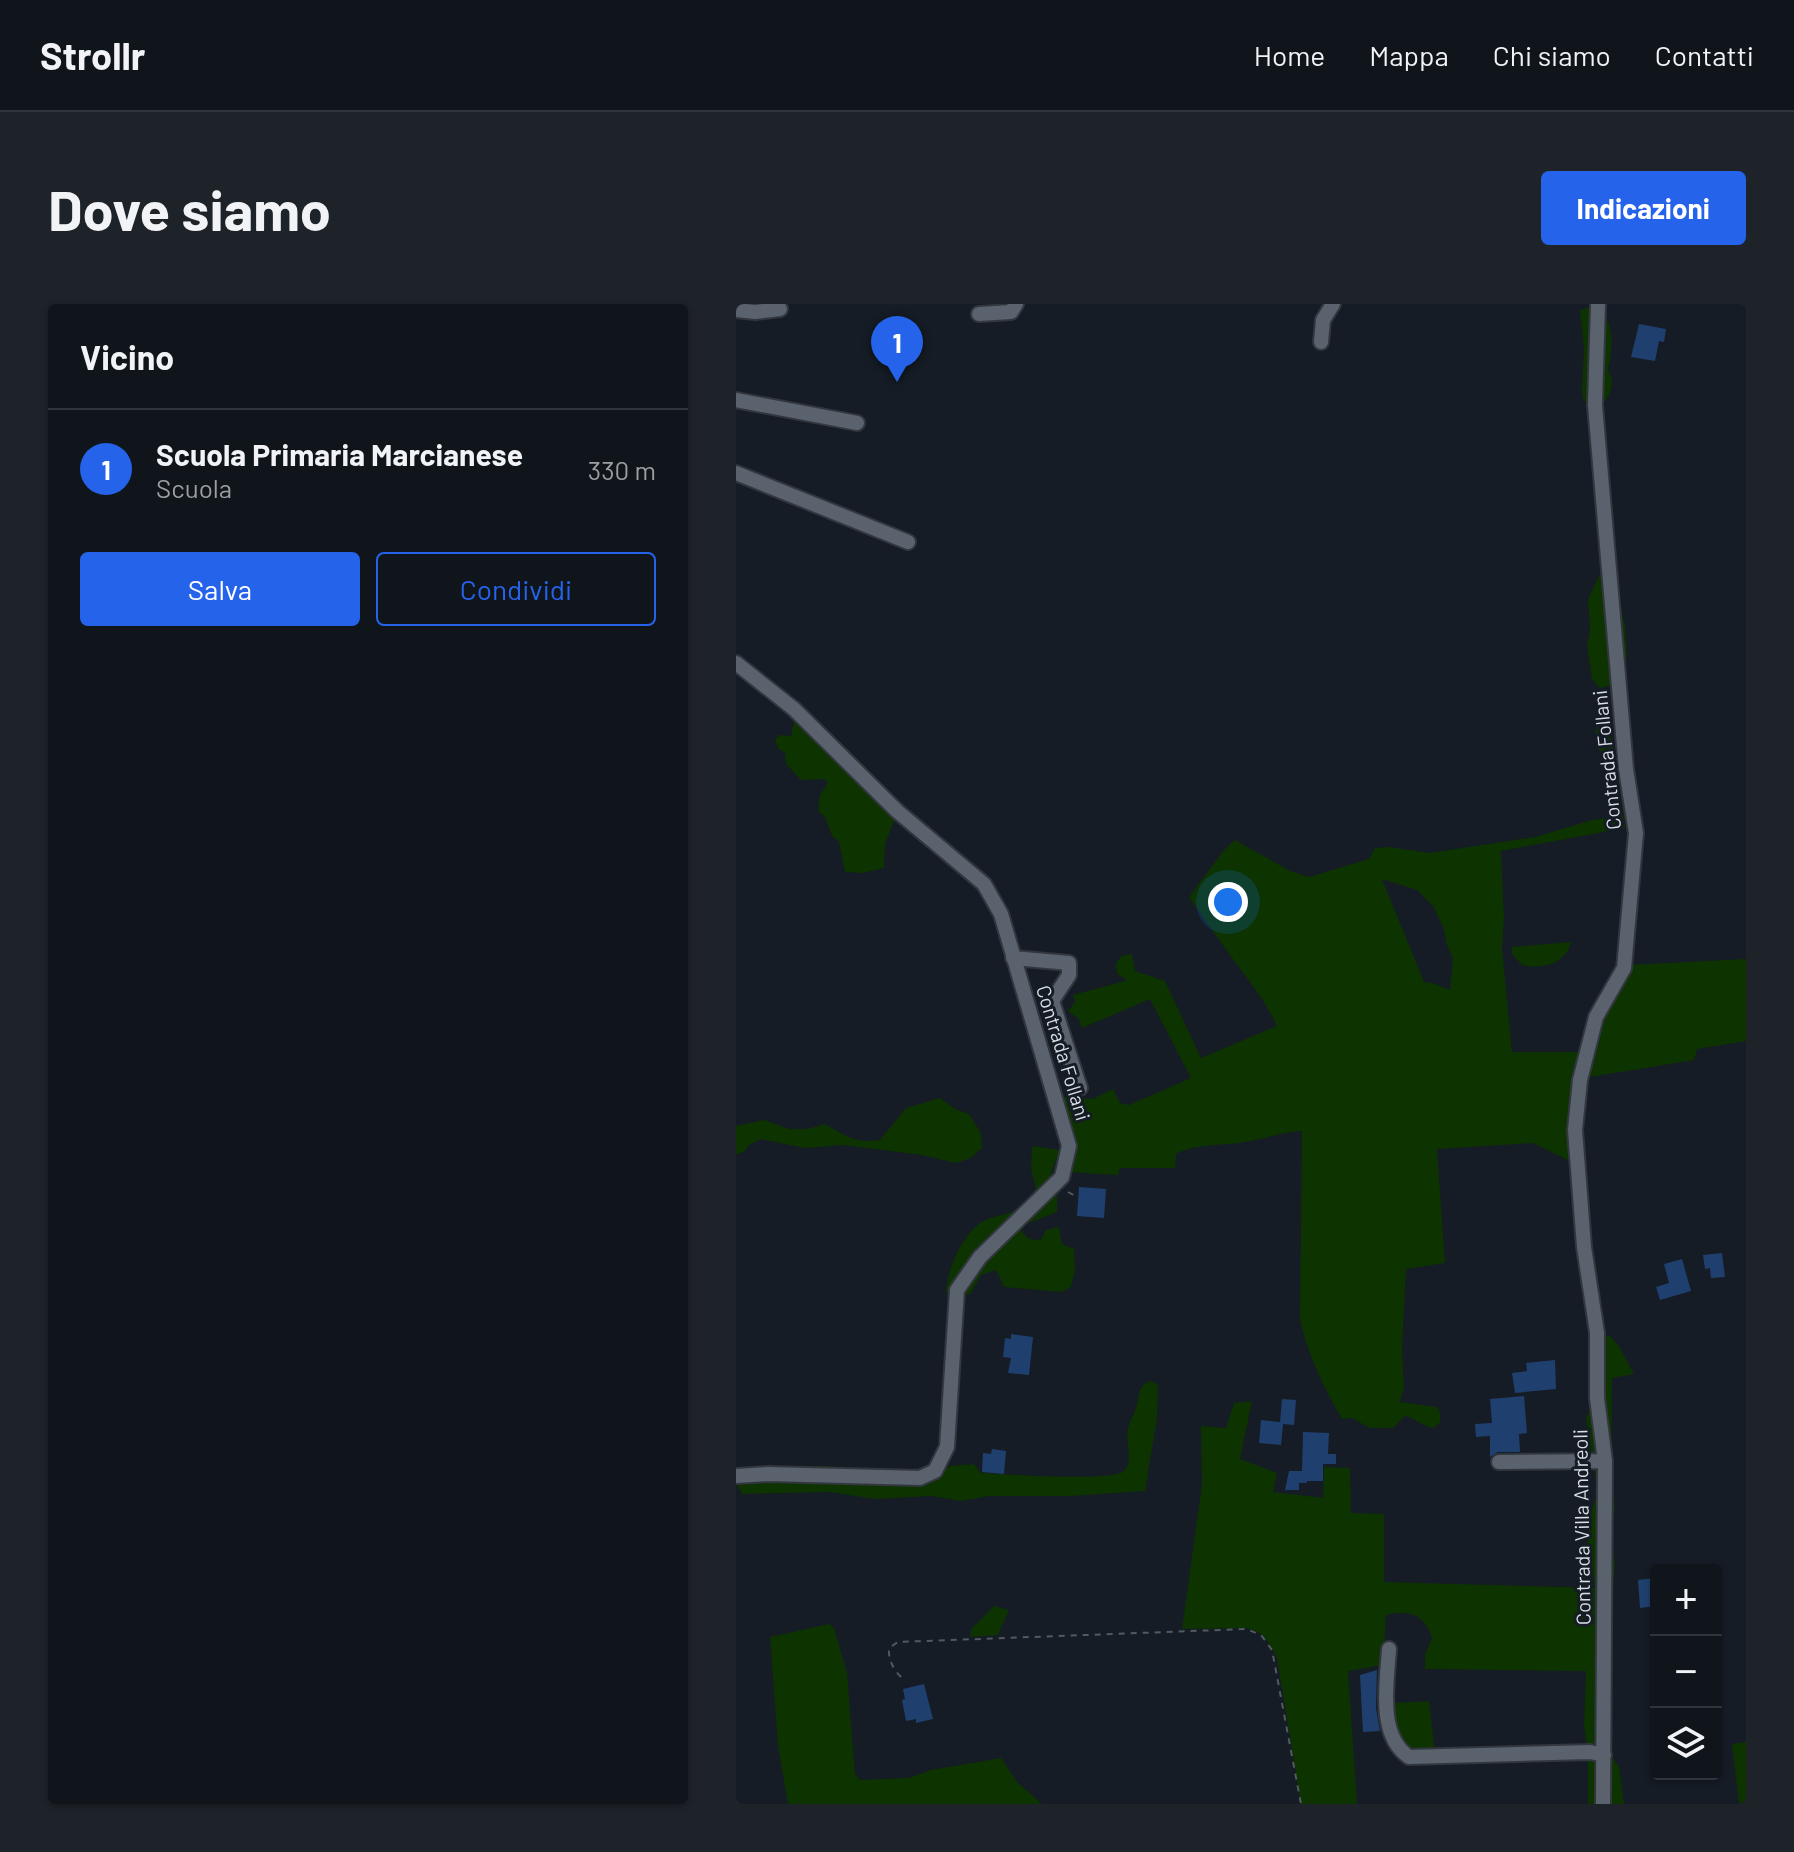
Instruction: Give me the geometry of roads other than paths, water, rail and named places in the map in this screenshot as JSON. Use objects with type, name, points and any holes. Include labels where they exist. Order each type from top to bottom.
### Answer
[{"type":"street","points":[[979,314],[1011,312],[1016,304]]},
{"type":"street","points":[[1321,342],[1323,320],[1333,304]]},
{"type":"street","name":"Contrada Follani","points":[[1580,1203],[1575,1130],[1580,1080],[1596,1017],[1624,968],[1636,833],[1626,769],[1595,405],[1598,304]]},
{"type":"street","points":[[736,310],[755,312],[780,309]]},
{"type":"street","points":[[736,400],[857,423]]},
{"type":"street","points":[[736,473],[908,542]]},
{"type":"street","name":"Contrada Follani","points":[[736,663],[794,709],[897,811],[984,884],[1001,914],[1069,1146],[1062,1177],[980,1257],[957,1290],[947,1447],[935,1471],[920,1478],[736,1476]]},
{"type":"street","points":[[1013,958],[1069,963],[1069,975],[1052,1001],[1080,1088]]},
{"type":"street","name":"Contrada Villa Andreoli","points":[[1580,1203],[1597,1333],[1597,1398],[1605,1461],[1603,1804]]},
{"type":"street","points":[[1499,1462],[1605,1461]]},
{"type":"street","points":[[1389,1649],[1388,1720],[1399,1750],[1409,1757],[1590,1752],[1604,1755]]},
{"type":"place","name":"Scuola Primaria Marcianese","points":[[897,382]]}]
